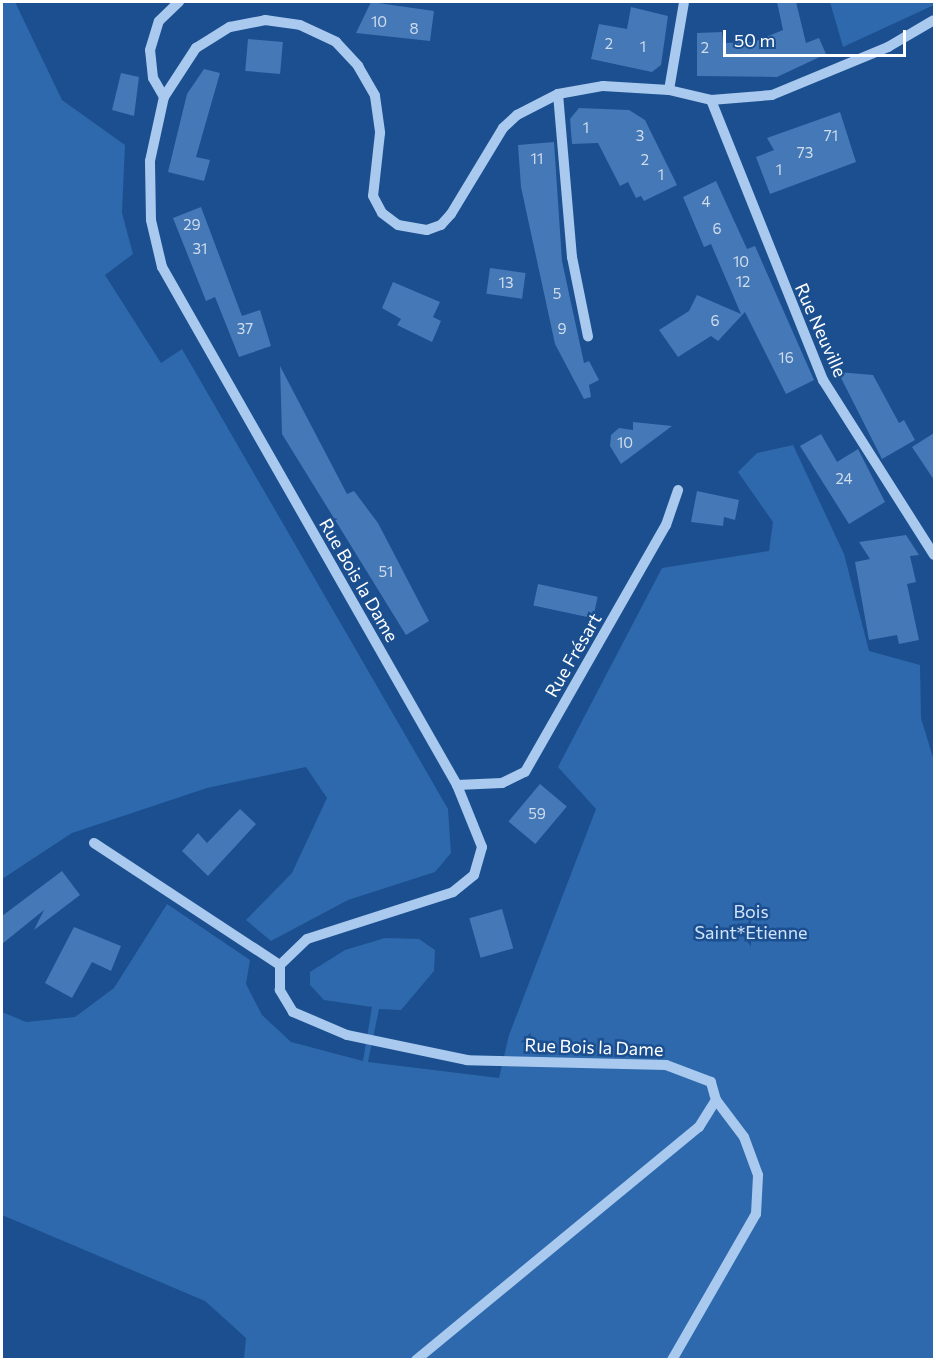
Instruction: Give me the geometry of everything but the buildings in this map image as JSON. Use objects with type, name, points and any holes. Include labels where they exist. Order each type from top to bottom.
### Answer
[{"type":"street","points":[[164,97],[153,78],[150,50],[159,21],[178,2]]},
{"type":"street","points":[[669,90],[684,2]]},
{"type":"street","name":"Rue Bois la Dame","points":[[716,1100],[711,1082],[666,1065],[467,1060],[346,1035],[293,1012],[280,990],[280,965],[307,939],[453,892],[474,875],[482,847],[457,785],[162,267],[151,220],[150,161],[164,97],[196,48],[230,27],[265,20],[300,25],[336,42],[358,66],[375,96],[380,133],[373,196],[382,213],[399,225],[427,230],[441,225],[451,214],[503,128],[517,115],[558,94],[603,86],[669,90],[711,100],[772,95],[888,47],[934,20]]},
{"type":"street","points":[[558,94],[572,257],[588,336]]},
{"type":"street","name":"Rue Neuville","points":[[711,100],[823,380],[934,555]]},
{"type":"street","name":"Rue Frésart","points":[[457,785],[502,783],[525,772],[666,525],[678,490]]},
{"type":"street","points":[[94,843],[280,965]]},
{"type":"street","points":[[416,1359],[699,1127],[716,1100],[744,1137],[758,1175],[756,1214],[672,1359]]},
{"type":"green space","points":[[2,2],[15,2],[62,100],[125,145],[122,213],[133,254],[105,275],[161,363],[182,349],[448,809],[451,853],[435,872],[348,900],[271,941],[246,920],[292,873],[327,798],[306,767],[207,788],[72,833],[2,879]]},
{"type":"green space","points":[[830,2],[934,2],[934,5],[843,47]]},
{"type":"green space","name":"Bois Saint*Etienne","points":[[793,445],[844,554],[869,651],[920,665],[921,718],[934,761],[934,1359],[244,1359],[246,1338],[205,1301],[2,1215],[2,1012],[26,1022],[75,1017],[114,988],[167,904],[250,960],[246,984],[262,1015],[291,1042],[363,1061],[372,1007],[324,1000],[310,985],[310,972],[345,950],[385,938],[419,939],[435,950],[434,971],[401,1010],[379,1009],[368,1062],[499,1078],[509,1035],[596,809],[558,767],[662,568],[769,551],[773,522],[738,472],[757,453]]}]
